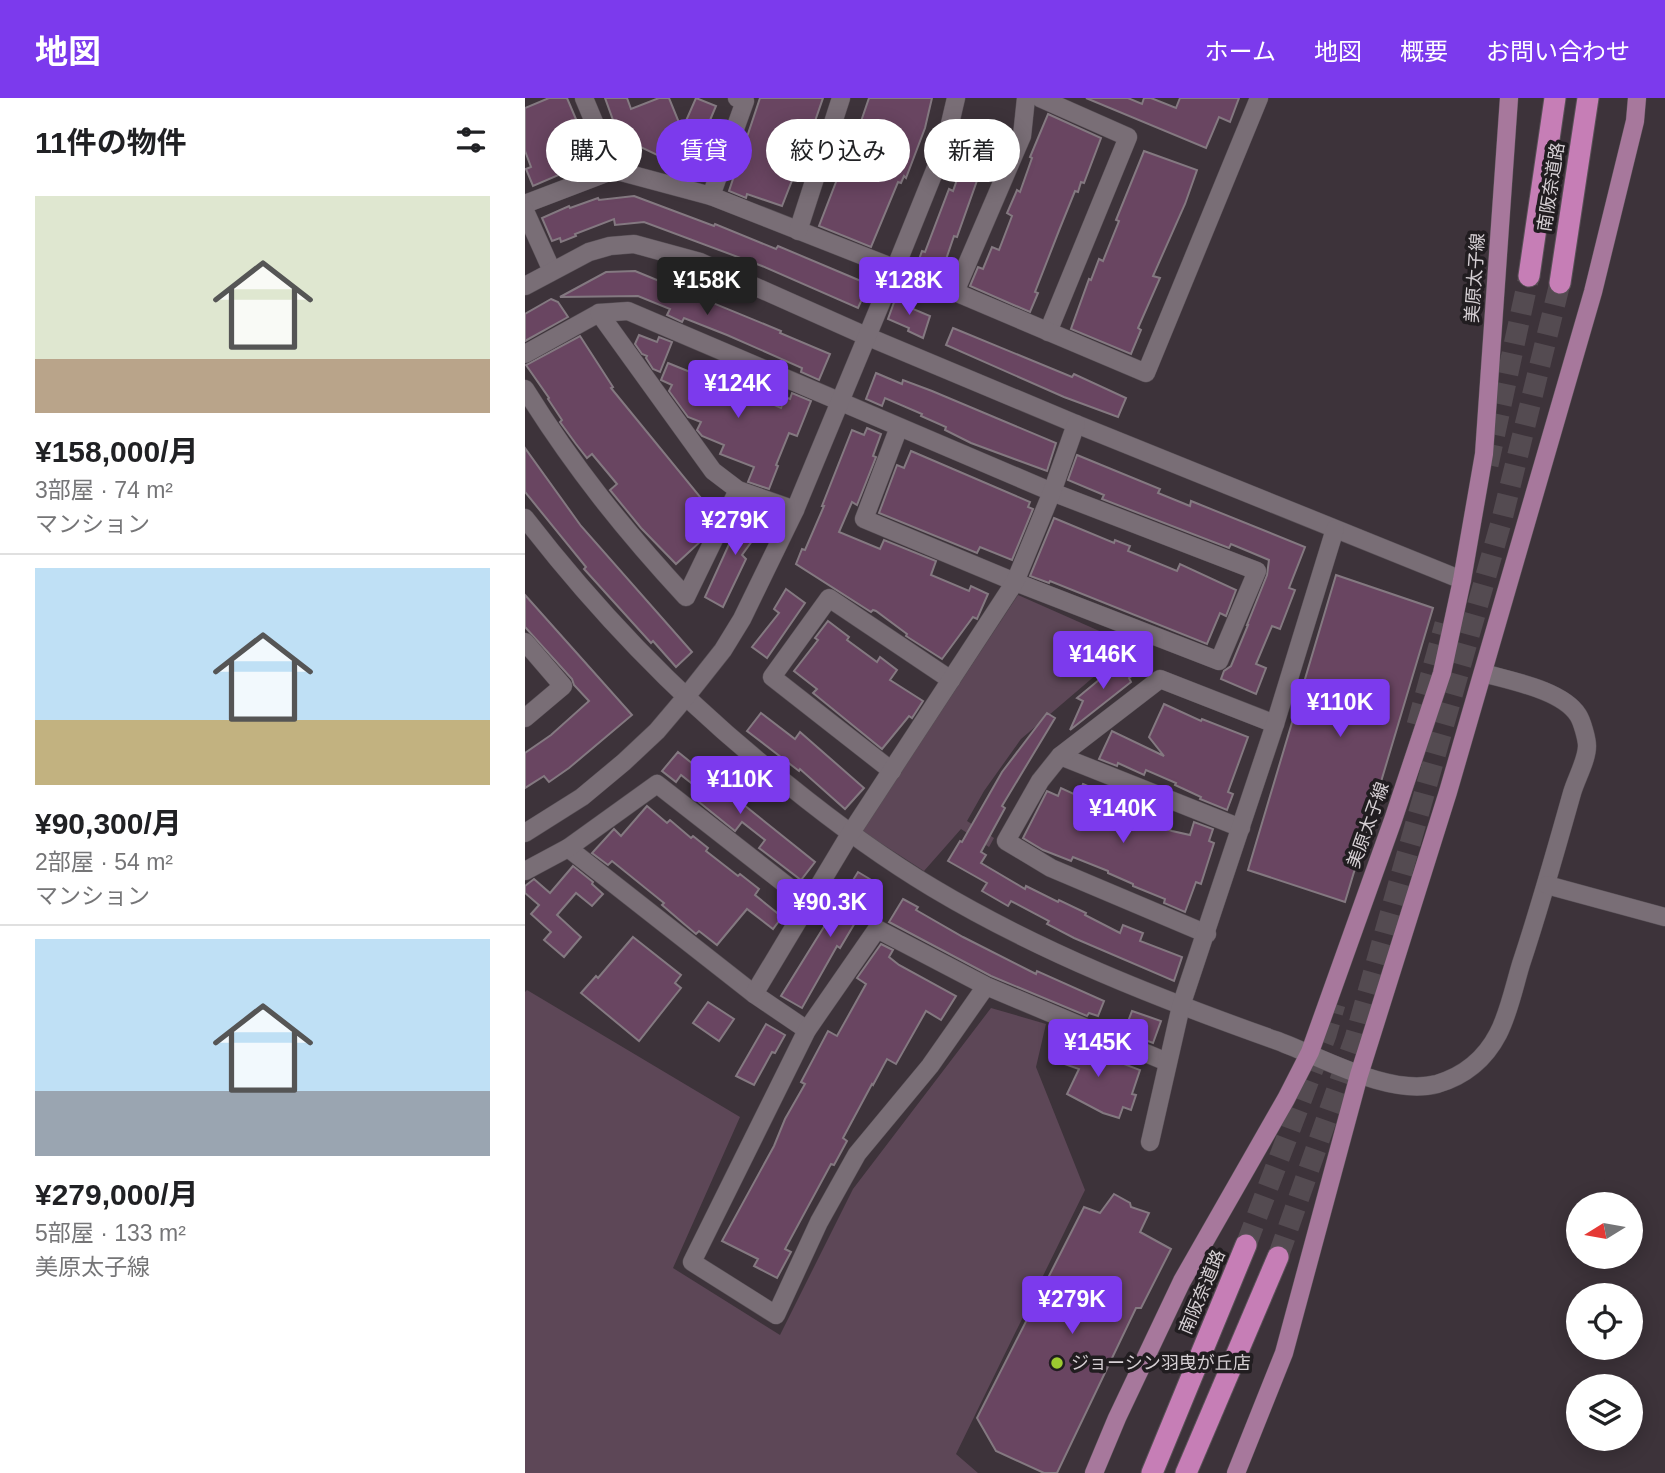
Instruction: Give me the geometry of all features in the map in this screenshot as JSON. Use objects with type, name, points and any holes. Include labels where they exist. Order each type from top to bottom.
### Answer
[{"type":"highway","name":"南阪奈道路","points":[[1529,276],[1555,98]]},
{"type":"highway","name":"南阪奈道路","points":[[1560,283],[1588,98]]},
{"type":"highway","name":"南阪奈道路","points":[[1152,1473],[1247,1245]]},
{"type":"highway","points":[[1187,1473],[1278,1257]]},
{"type":"main road","name":"美原太子線","points":[[1094,1473],[1182,1281],[1310,1052],[1442,673],[1462,580],[1483,454],[1509,98]]},
{"type":"main road","points":[[1236,1473],[1284,1353],[1359,1075],[1483,673],[1593,292],[1635,121],[1637,98]]},
{"type":"street","points":[[584,98],[593,119]]},
{"type":"street","points":[[798,231],[841,98]]},
{"type":"street","points":[[525,833],[582,797],[624,762],[685,698],[723,650],[742,619],[795,510],[895,269],[945,145],[956,98]]},
{"type":"street","points":[[955,292],[1022,136],[1026,98]]},
{"type":"street","points":[[1040,98],[1128,137],[1048,332]]},
{"type":"street","points":[[642,178],[711,197],[955,292],[1146,373],[1259,98]]},
{"type":"street","points":[[711,197],[742,99]]},
{"type":"street","points":[[525,204],[583,182]]},
{"type":"street","points":[[525,211],[552,271]]},
{"type":"street","points":[[525,286],[589,252],[610,246],[634,244],[700,262],[866,336],[1076,424],[1462,580]]},
{"type":"street","points":[[525,354],[600,313],[628,310],[1052,492],[1257,571],[1219,661],[1015,582],[863,519],[899,427]]},
{"type":"street","points":[[600,313],[713,471],[738,490],[795,510]]},
{"type":"street","points":[[525,388],[591,488],[634,541],[686,597],[738,490]]},
{"type":"street","points":[[754,995],[850,835],[1015,582],[1052,492],[1076,424]]},
{"type":"street","points":[[525,518],[597,607],[653,667],[737,745],[850,835],[931,887],[1045,948],[1181,1006],[1310,1052],[1359,1075],[1402,1085],[1424,1087],[1457,1076],[1476,1064],[1499,1032],[1547,885],[1574,785],[1587,748],[1579,716],[1561,698],[1483,673]]},
{"type":"street","points":[[1150,1142],[1181,1006],[1275,724],[1335,529]]},
{"type":"street","points":[[892,772],[772,677],[829,598],[951,680]]},
{"type":"street","points":[[525,642],[563,686],[525,718]]},
{"type":"street","points":[[1207,934],[1051,868],[1006,841],[1040,781],[1060,756],[1160,679],[1275,724]]},
{"type":"street","points":[[1060,756],[1241,828]]},
{"type":"street","points":[[525,871],[568,848],[657,784],[808,902]]},
{"type":"street","points":[[568,848],[754,995],[807,1030]]},
{"type":"street","points":[[1547,885],[1665,917]]},
{"type":"street","points":[[986,986],[930,1066],[857,1154],[819,1222],[776,1315],[692,1262],[807,1030],[877,929],[986,986],[1167,1062]]},
{"type":"shaded area","points":[[1018,595],[1131,645],[1021,739],[984,791],[967,821],[994,838],[989,847],[961,829],[924,871],[862,831]]},
{"type":"shaded area","points":[[527,990],[740,1117],[673,1268],[780,1335],[853,1189],[991,1008],[1046,1024],[1036,1067],[1085,1190],[956,1454],[978,1473],[525,1473]]},
{"type":"building","points":[[549,98],[567,98],[576,119],[546,119],[546,180],[533,186],[526,169],[531,167],[525,151],[525,108]]},
{"type":"building","points":[[605,98],[627,98],[631,109],[659,98],[669,98],[678,119],[656,119],[656,154],[642,148],[642,119],[613,119]]},
{"type":"building","points":[[696,98],[716,106],[711,119],[687,119]]},
{"type":"building","points":[[760,98],[823,98],[816,119],[766,119],[766,182],[791,182],[782,206],[747,194],[746,198],[729,191],[732,182],[752,182],[752,122]]},
{"type":"building","points":[[869,98],[932,98],[927,119],[924,119],[924,131],[910,167],[910,119],[862,119]]},
{"type":"building","points":[[1086,98],[1128,98],[1142,104],[1144,98],[1151,98],[1176,108],[1180,98],[1239,98],[1230,122],[1219,117],[1206,148]]},
{"type":"building","points":[[1048,114],[1101,138],[1084,183],[1081,182],[1078,192],[1075,191],[1035,292],[1038,293],[1030,312],[970,286],[978,267],[983,269],[992,247],[999,250],[1012,216],[1007,213],[1017,190],[1020,192],[1032,158],[1030,157]]},
{"type":"building","points":[[1144,151],[1197,170],[1153,276],[1160,278],[1138,328],[1141,330],[1131,354],[1071,329],[1089,279],[1091,280],[1099,259],[1103,261],[1119,221],[1116,220]]},
{"type":"building","points":[[836,182],[898,182],[871,247],[819,226]]},
{"type":"building","points":[[956,182],[976,182],[941,274],[917,265],[922,251],[925,252],[949,189],[953,191]]},
{"type":"building","points":[[634,196],[776,249],[778,246],[875,288],[869,302],[862,299],[858,308],[762,266],[644,222],[615,225],[614,219],[561,242],[560,238],[552,241],[542,218],[569,206],[570,208],[598,198]]},
{"type":"building","points":[[635,271],[830,354],[819,380],[801,372],[802,368],[727,335],[684,318],[682,322],[667,315],[670,309],[638,296],[560,297],[606,272]]},
{"type":"building","points":[[896,297],[914,306],[913,309],[930,316],[923,338],[908,331],[909,328],[888,319]]},
{"type":"building","points":[[551,299],[558,302],[568,317],[525,341],[525,314]]},
{"type":"building","points":[[953,328],[1072,377],[1074,374],[1126,398],[1118,417],[1064,397],[946,345]]},
{"type":"building","points":[[639,335],[657,342],[659,337],[672,342],[660,372],[653,369],[647,356],[642,354],[635,344]]},
{"type":"building","points":[[580,336],[613,387],[611,388],[714,514],[701,541],[676,564],[641,528],[610,490],[617,484],[592,454],[587,458],[576,444],[526,365]]},
{"type":"building","points":[[668,363],[705,378],[708,373],[781,408],[785,397],[790,399],[792,393],[811,401],[797,436],[789,433],[769,489],[748,482],[754,467],[720,454],[724,445],[702,436],[697,430],[701,422],[688,417],[669,391],[672,385],[661,380]]},
{"type":"building","points":[[876,373],[902,384],[903,380],[932,391],[1056,443],[1047,471],[971,443],[945,430],[946,427],[921,416],[922,414],[885,398],[882,406],[866,399]]},
{"type":"building","points":[[867,428],[881,434],[873,456],[876,457],[857,505],[852,502],[839,532],[880,549],[884,540],[936,561],[931,575],[969,591],[971,586],[988,594],[977,619],[973,617],[942,659],[906,636],[907,634],[876,611],[871,612],[796,564],[824,506],[852,430],[864,435]]},
{"type":"building","points":[[525,448],[581,526],[692,652],[676,667],[584,569],[586,567],[525,492]]},
{"type":"building","points":[[911,451],[1030,502],[1028,507],[1033,509],[1012,560],[980,547],[977,553],[879,513],[897,465],[904,468]]},
{"type":"building","points":[[1077,455],[1160,489],[1158,493],[1190,506],[1191,501],[1305,547],[1289,588],[1295,590],[1280,629],[1272,626],[1256,664],[1266,668],[1256,694],[1221,679],[1224,671],[1231,666],[1248,625],[1267,575],[1269,560],[1231,544],[1229,548],[1102,499],[1104,495],[1068,480]]},
{"type":"building","points":[[745,509],[766,518],[758,538],[755,537],[742,555],[746,559],[723,607],[705,597]]},
{"type":"building","points":[[1054,518],[1114,543],[1115,540],[1130,546],[1128,551],[1177,571],[1180,564],[1236,590],[1226,616],[1220,613],[1207,644],[1050,581],[1049,583],[1030,576]]},
{"type":"building","points":[[1336,575],[1433,608],[1345,902],[1248,870]]},
{"type":"building","points":[[786,589],[805,603],[767,658],[752,647],[779,613],[774,609]]},
{"type":"building","points":[[525,595],[632,715],[549,782],[544,776],[525,788],[525,753],[551,735],[589,701],[525,627]]},
{"type":"building","points":[[828,621],[849,637],[847,640],[877,662],[880,657],[897,670],[890,680],[923,701],[912,718],[909,716],[882,749],[813,693],[817,689],[794,671],[818,640],[815,638]]},
{"type":"building","points":[[1122,661],[1133,675],[1129,678],[1131,682],[1070,730],[1083,701],[1077,698]]},
{"type":"building","points":[[1164,704],[1201,721],[1202,719],[1248,737],[1228,792],[1233,794],[1227,810],[1146,770],[1144,775],[1118,763],[1117,766],[1099,759],[1112,731],[1164,756],[1149,737]]},
{"type":"building","points":[[761,713],[795,739],[800,732],[864,788],[845,809],[800,769],[799,771],[747,731]]},
{"type":"building","points":[[1047,713],[1055,718],[1002,806],[1005,808],[981,852],[986,855],[981,863],[1025,889],[1026,886],[1058,902],[1059,900],[1120,933],[1123,925],[1143,933],[1140,941],[1182,957],[1174,981],[1074,938],[1011,901],[1008,906],[982,891],[987,883],[948,861],[960,841],[962,842],[1002,772]]},
{"type":"building","points":[[678,752],[815,862],[801,880],[759,848],[765,840],[742,822],[735,831],[699,802],[705,794],[681,775],[676,782],[662,771]]},
{"type":"building","points":[[1083,784],[1097,790],[1094,800],[1172,831],[1190,835],[1194,822],[1213,829],[1209,841],[1214,843],[1201,884],[1196,882],[1185,912],[1108,871],[1073,857],[1071,861],[1043,850],[1023,838],[1047,791],[1058,796],[1061,788],[1078,796]]},
{"type":"building","points":[[647,806],[667,823],[670,820],[691,838],[693,836],[708,848],[706,851],[759,889],[755,895],[782,917],[773,929],[747,909],[717,945],[699,931],[696,934],[662,905],[664,903],[612,861],[608,865],[592,853],[614,829],[621,836]]},
{"type":"building","points":[[573,866],[603,894],[592,906],[576,893],[557,915],[581,937],[564,957],[544,940],[551,932],[531,914],[539,905],[525,893],[525,886],[534,879],[550,893]]},
{"type":"building","points":[[858,872],[878,884],[840,948],[837,946],[802,1008],[781,996]]},
{"type":"building","points":[[903,899],[918,907],[916,910],[963,937],[1036,974],[1037,971],[1104,1001],[1098,1016],[1089,1013],[1087,1016],[991,976],[889,922]]},
{"type":"building","points":[[633,937],[681,975],[675,983],[681,988],[639,1041],[581,993],[596,976],[598,978]]},
{"type":"building","points":[[881,944],[893,950],[889,957],[899,965],[956,996],[941,1020],[926,1011],[896,1064],[887,1059],[843,1138],[847,1141],[834,1165],[831,1164],[785,1249],[791,1252],[777,1278],[754,1266],[758,1259],[722,1241],[774,1146],[785,1119],[805,1084],[801,1082],[828,1031],[837,1036],[866,984],[857,978]]},
{"type":"building","points":[[708,1002],[734,1019],[719,1041],[693,1023]]},
{"type":"building","points":[[1132,1011],[1161,1021],[1153,1043],[1124,1032]]},
{"type":"building","points":[[766,1024],[785,1035],[754,1085],[736,1076]]},
{"type":"building","points":[[1058,1039],[1140,1070],[1132,1094],[1136,1095],[1131,1110],[1123,1107],[1119,1118],[1103,1113],[1067,1094],[1079,1069],[1050,1059]]},
{"type":"building","name":"ジョーシン羽曳が丘店","points":[[1114,1194],[1130,1203],[1131,1207],[1149,1213],[1140,1232],[1171,1249],[1141,1308],[1136,1308],[1057,1473],[1044,1473],[996,1451],[977,1418],[1084,1207],[1100,1213]]},
{"type":"tunnel","points":[[1488,465],[1529,276]]},
{"type":"tunnel","points":[[1278,1257],[1355,1038],[1502,519],[1560,283]]},
{"type":"tunnel","points":[[1417,725],[1445,624]]},
{"type":"tunnel","points":[[1246,1245],[1326,1035],[1335,1004]]},
{"type":"place","name":"ジョーシン羽曳が丘店","points":[[1057,1363]]}]
